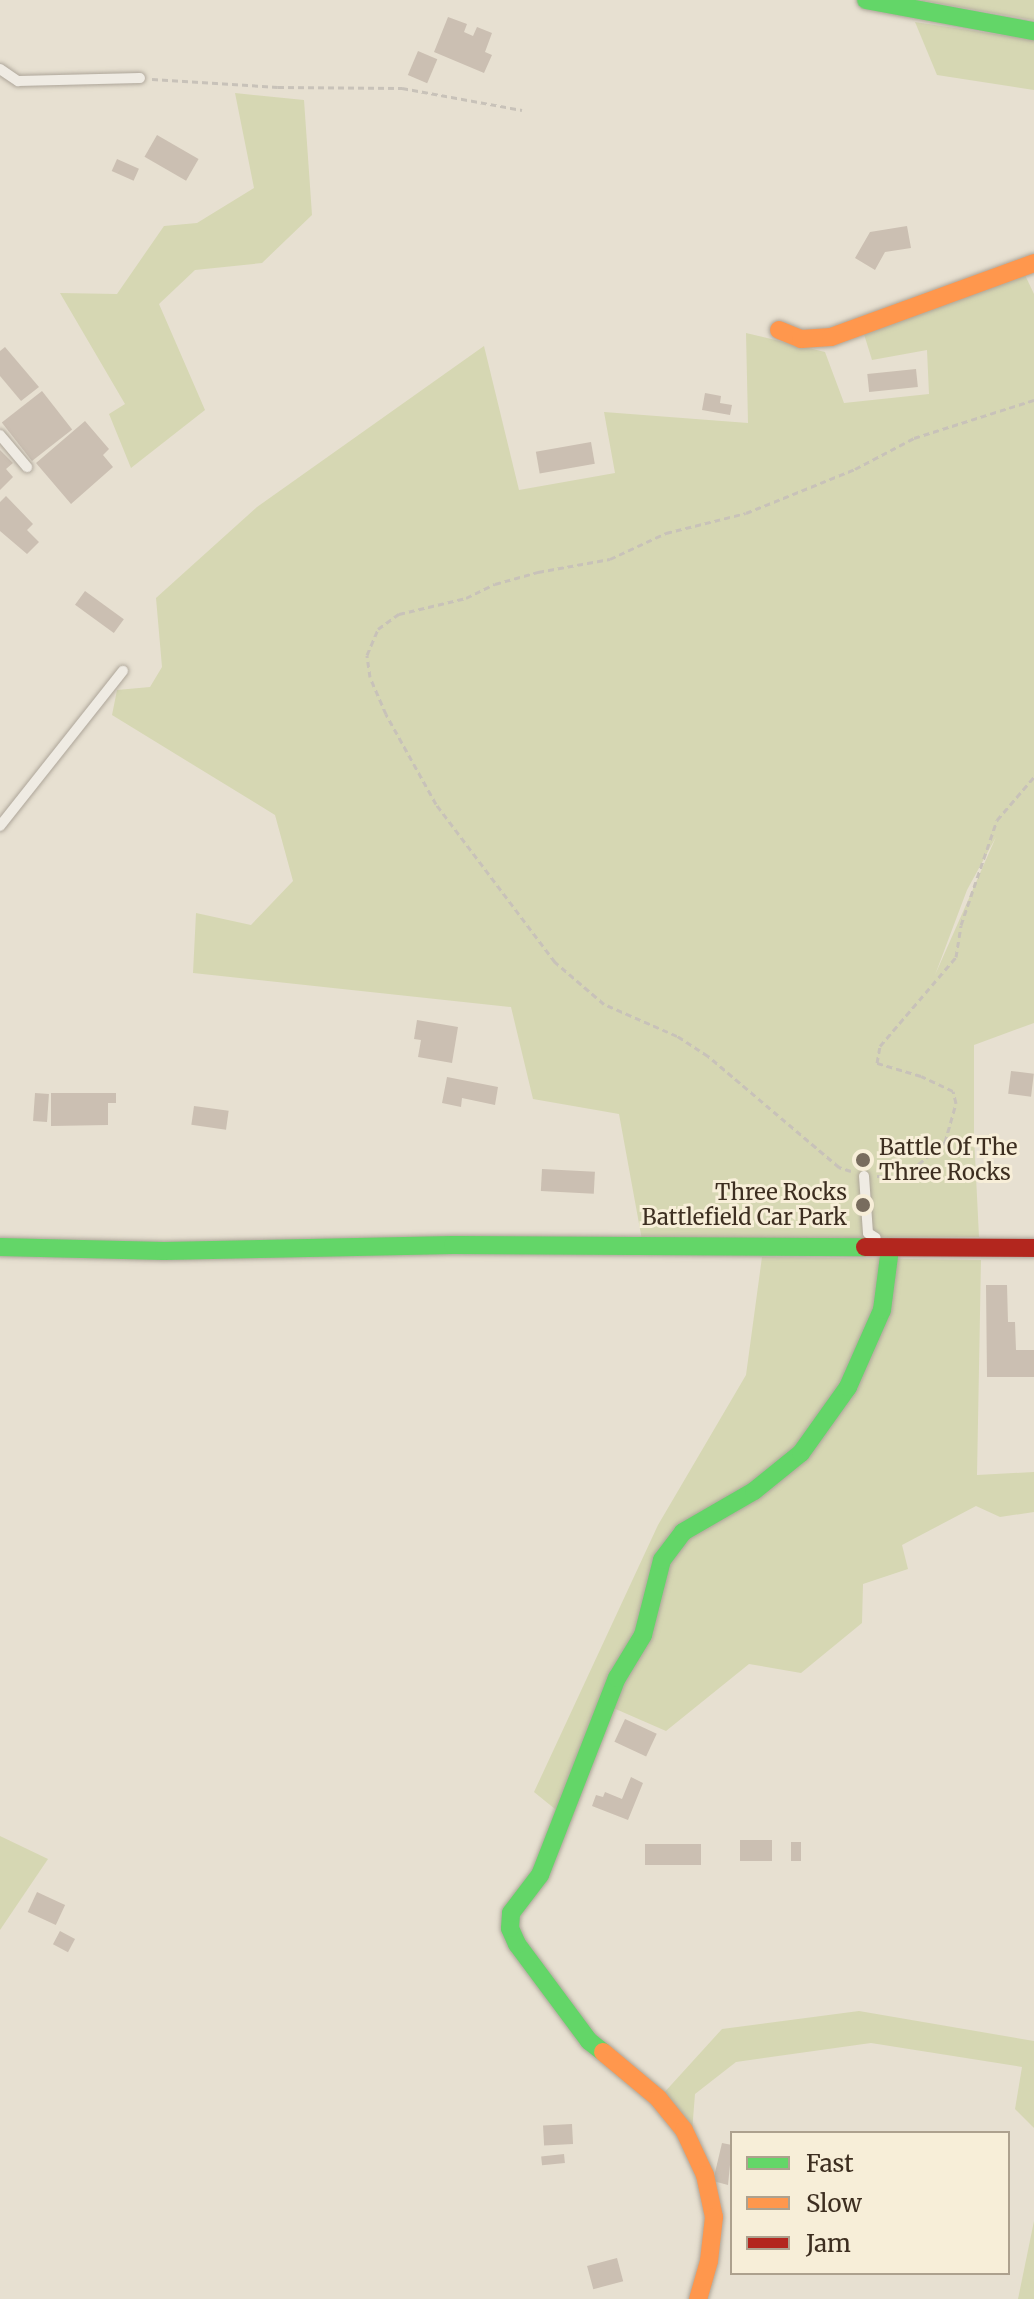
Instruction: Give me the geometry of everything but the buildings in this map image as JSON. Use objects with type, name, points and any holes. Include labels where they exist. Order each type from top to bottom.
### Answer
[{"type":"street","points":[[866,0],[1034,31]]},
{"type":"street","points":[[779,330],[801,339],[831,337],[1034,263]]},
{"type":"street","points":[[0,1247],[164,1251],[453,1245],[1034,1248]]},
{"type":"street","points":[[698,2299],[709,2261],[714,2217],[705,2175],[684,2130],[658,2098],[589,2041],[517,1944],[510,1928],[511,1913],[540,1875],[612,1688],[643,1635],[662,1560],[683,1532],[754,1491],[801,1453],[848,1387],[882,1310],[890,1248]]},
{"type":"lane","points":[[0,69],[18,81],[140,78]]},
{"type":"lane","points":[[0,435],[27,467]]},
{"type":"lane","points":[[0,826],[123,671]]},
{"type":"lane","points":[[864,1176],[868,1233],[890,1248]]},
{"type":"path","points":[[140,78],[278,87],[402,88],[522,110]]},
{"type":"path","points":[[1034,400],[914,438],[855,469],[746,513],[666,533],[610,559],[538,572],[495,584],[466,598],[399,614],[378,629],[367,655],[370,677],[386,714],[436,804],[555,962],[604,1004],[677,1036],[708,1056],[839,1167],[864,1176],[903,1177],[945,1142],[956,1103],[953,1091],[921,1076],[877,1063],[880,1046],[956,957],[961,925],[997,820],[1034,777]]},
{"type":"green space","points":[[918,0],[1034,0],[1034,20]]},
{"type":"green space","points":[[915,22],[1034,40],[1034,90],[937,75]]},
{"type":"green space","points":[[235,93],[304,100],[312,215],[262,263],[195,270],[159,304],[205,410],[131,468],[109,414],[125,404],[60,293],[117,294],[164,226],[197,223],[254,188]]},
{"type":"green space","points":[[1025,275],[1034,294],[1034,1023],[974,1045],[979,1237],[642,1240],[619,1114],[533,1099],[511,1007],[193,973],[196,913],[251,925],[293,881],[275,815],[112,715],[117,690],[150,687],[162,667],[156,598],[257,507],[484,346],[519,490],[615,473],[604,412],[748,423],[746,333],[825,352],[844,403],[929,394],[927,350],[872,360],[863,331]],"holes":[[[996,837],[935,975],[967,890]]]},
{"type":"green space","points":[[762,1257],[981,1260],[977,1475],[1034,1472],[1034,1512],[1000,1517],[976,1506],[902,1545],[908,1569],[863,1584],[862,1623],[801,1673],[749,1664],[666,1731],[611,1707],[571,1822],[534,1792],[658,1525],[746,1375]]},
{"type":"green space","points":[[0,1836],[48,1859],[0,1930]]},
{"type":"green space","points":[[859,2011],[1034,2041],[1034,2128],[1015,2109],[1022,2067],[871,2043],[736,2062],[695,2094],[692,2132],[662,2095],[722,2029]]},
{"type":"green space","points":[[1034,2221],[1034,2299],[1018,2299]]},
{"type":"traffic: fast","points":[[866,0],[1034,31]]},
{"type":"traffic: fast","points":[[0,1247],[164,1251],[453,1245],[865,1247]]},
{"type":"traffic: fast","points":[[603,2052],[589,2041],[517,1944],[510,1928],[511,1913],[540,1875],[617,1678],[643,1635],[662,1560],[683,1532],[754,1491],[801,1453],[848,1387],[882,1310],[890,1248]]},
{"type":"traffic: slow","points":[[779,330],[801,339],[831,337],[1034,263]]},
{"type":"traffic: slow","points":[[603,2052],[658,2098],[684,2130],[705,2175],[714,2217],[709,2261],[698,2299]]},
{"type":"traffic: jam","points":[[865,1247],[1034,1248]]},
{"type":"place","name":"Battle Of The Three Rocks","points":[[863,1160]]},
{"type":"place","name":"Three Rocks Battlefield Car Park","points":[[863,1205]]}]
